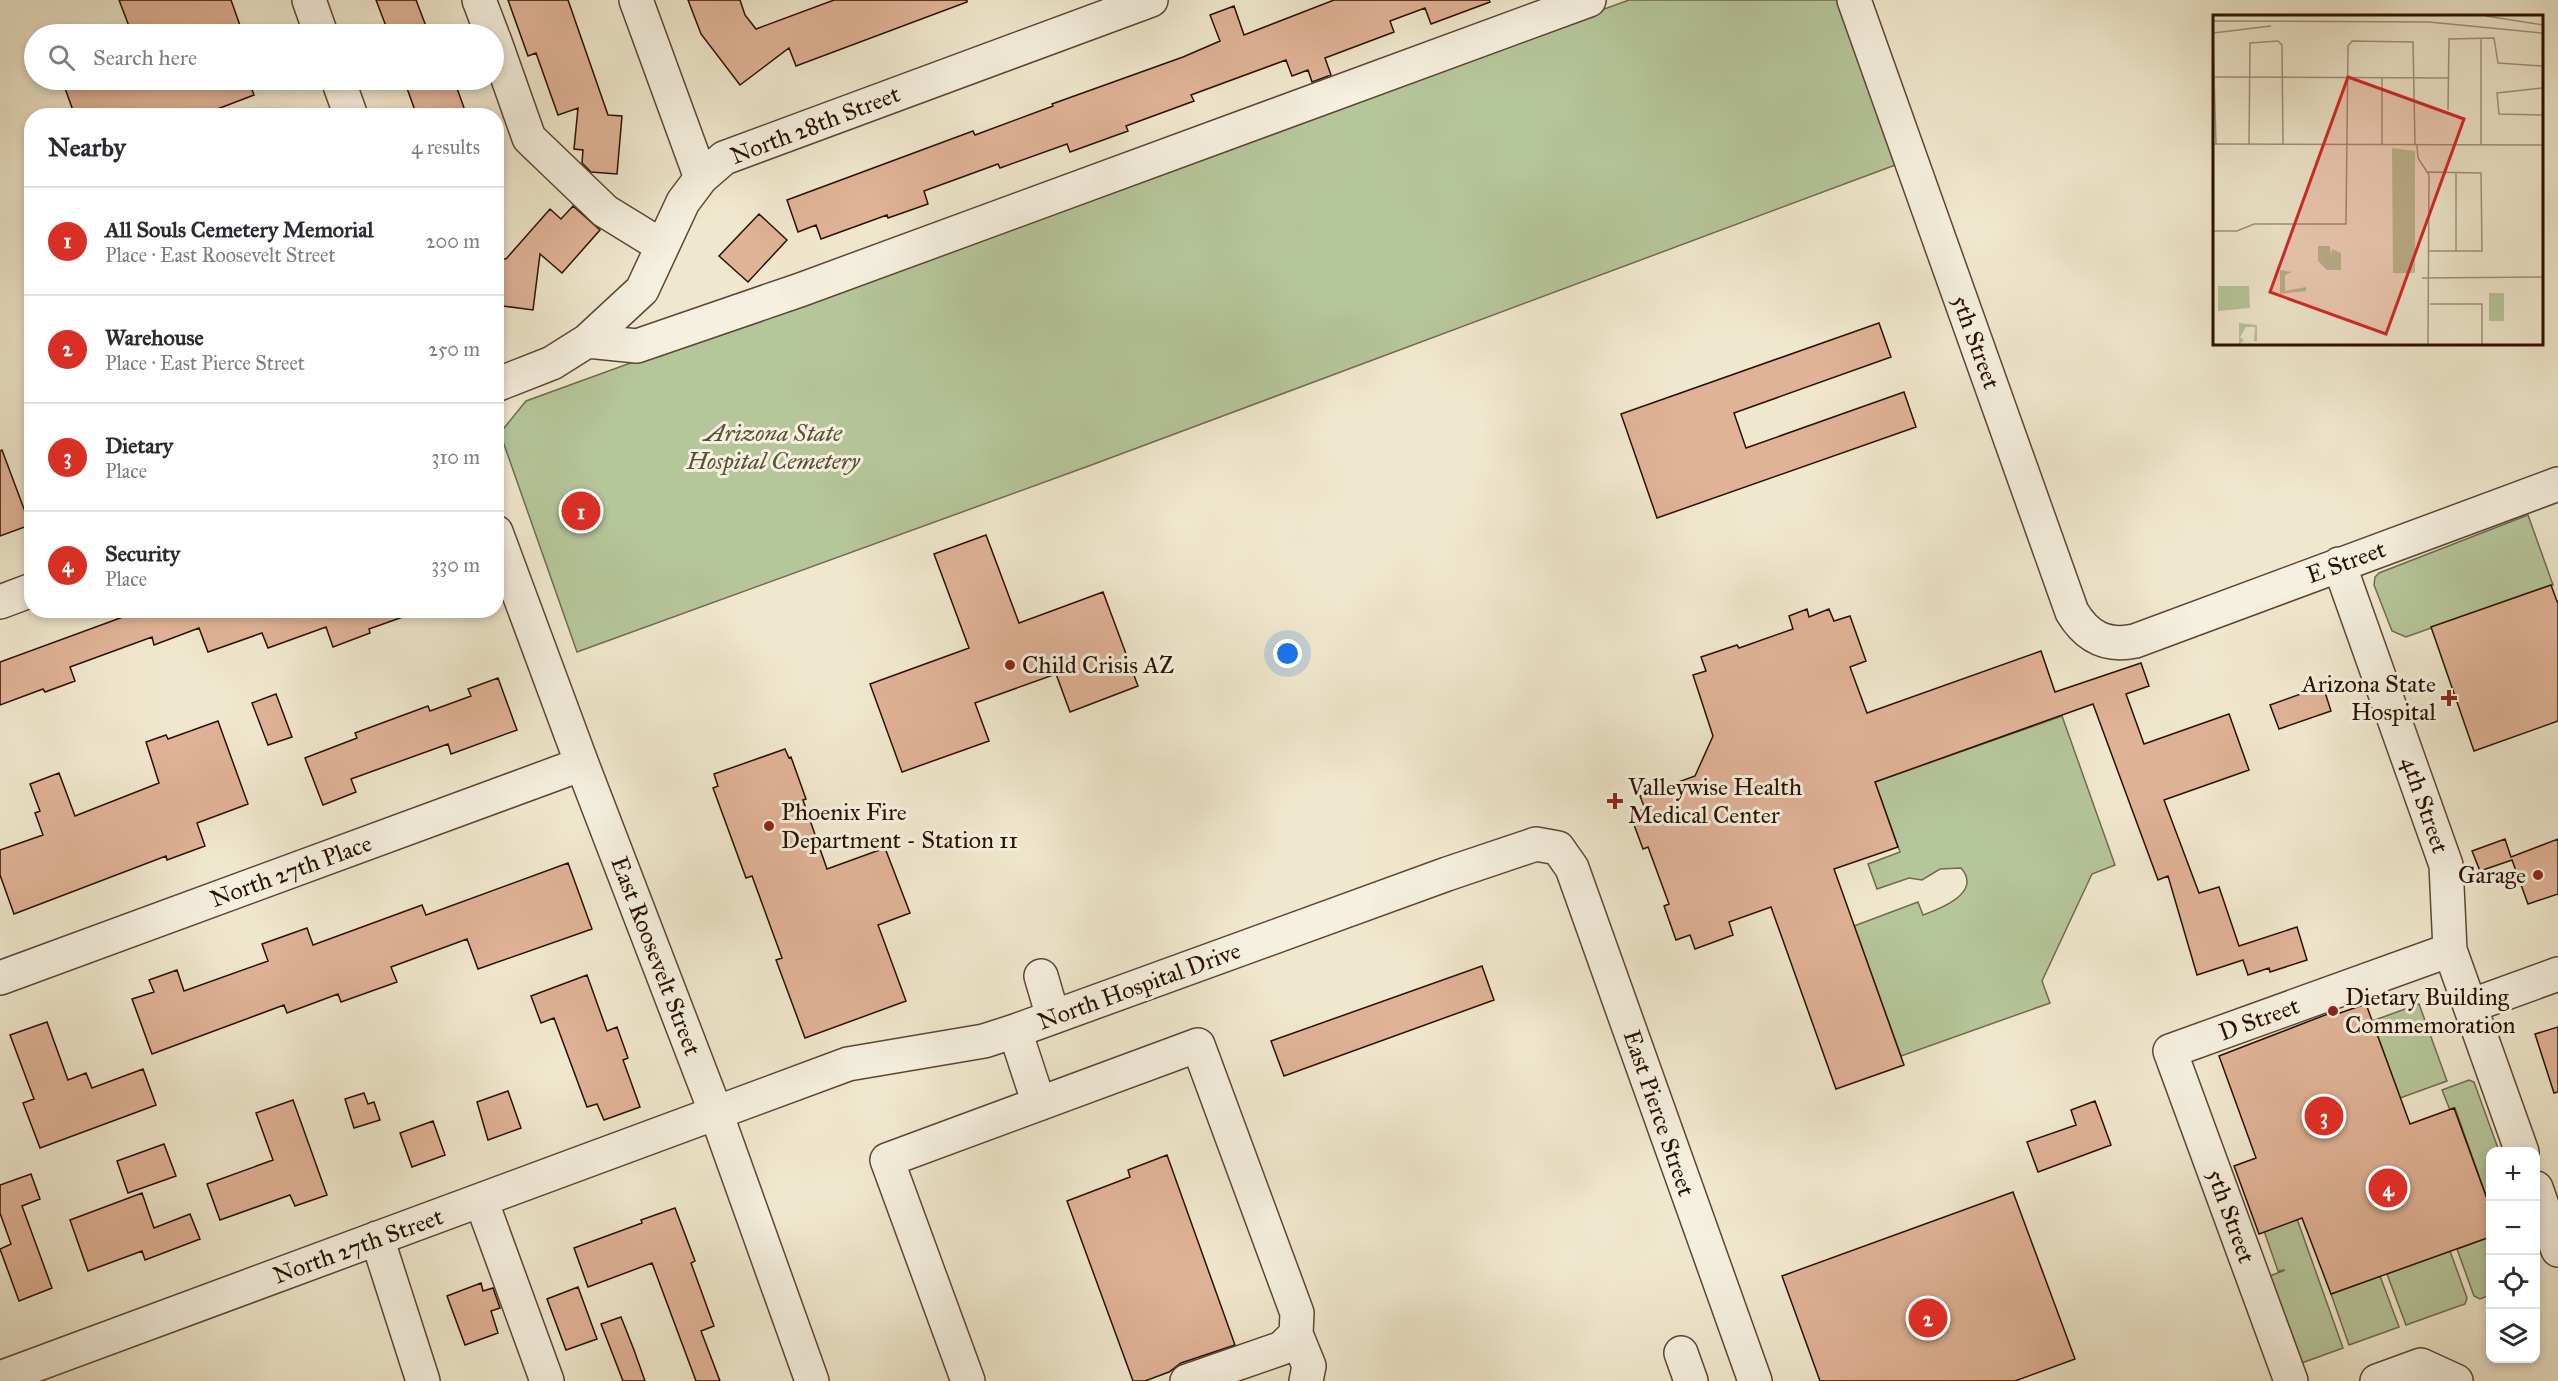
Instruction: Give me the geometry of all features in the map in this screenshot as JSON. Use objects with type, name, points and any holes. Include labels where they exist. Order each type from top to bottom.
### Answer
[{"type":"street","points":[[309,0],[317,24]]},
{"type":"street","points":[[480,0],[488,24]]},
{"type":"street","points":[[636,0],[701,178]]},
{"type":"street","name":"North 28th Street","points":[[504,382],[552,363],[587,341],[642,290],[683,202],[701,178],[724,159],[1151,0]]},
{"type":"street","points":[[587,341],[637,346],[800,290],[1588,0]]},
{"type":"street","name":"5th Street","points":[[1854,0],[2072,612],[2089,634],[2120,644],[2135,641]]},
{"type":"street","points":[[504,66],[530,138],[605,211],[662,246]]},
{"type":"street","points":[[342,90],[348,108]]},
{"type":"street","name":"E Street","points":[[2135,641],[2339,564],[2556,490]]},
{"type":"street","name":"East Roosevelt Street","points":[[504,554],[716,1113],[812,1381]]},
{"type":"street","name":"4th Street","points":[[2339,564],[2446,865],[2450,950],[2520,1147]]},
{"type":"street","points":[[0,602],[24,593]]},
{"type":"street","name":"North 27th Place","points":[[0,978],[582,764]]},
{"type":"street","name":"North Hospital Drive","points":[[716,1113],[848,1064],[984,1041],[1536,844],[1558,848]]},
{"type":"street","name":"East Pierce Street","points":[[1558,848],[1572,868],[1755,1381]]},
{"type":"street","name":"D Street","points":[[2170,1051],[2450,950]]},
{"type":"street","points":[[2470,1006],[2558,974]]},
{"type":"street","points":[[1041,976],[1053,1017]]},
{"type":"street","points":[[1015,1031],[1039,1104]]},
{"type":"street","points":[[968,1381],[887,1160],[1198,1045],[1297,1312],[1289,1341]]},
{"type":"street","name":"5th Street","points":[[2170,1051],[2291,1381]]},
{"type":"street","name":"North 27th Street","points":[[1,1377],[716,1113]]},
{"type":"street","points":[[481,1200],[547,1381]]},
{"type":"street","points":[[2540,1201],[2558,1250]]},
{"type":"street","points":[[377,1238],[423,1381]]},
{"type":"street","points":[[1289,1341],[1309,1366],[1306,1381]]},
{"type":"street","points":[[1187,1381],[1289,1341]]},
{"type":"street","points":[[2377,1381],[2421,1365],[2456,1381]]},
{"type":"green space","name":"Arizona State Hospital Cemetery","points":[[1629,0],[1839,0],[1898,164],[1086,467],[577,652],[504,444],[504,428],[526,401]]},
{"type":"green space","points":[[2528,515],[2553,585],[2406,637],[2392,631],[2374,585],[2375,577],[2379,573]]},
{"type":"green space","points":[[2062,716],[2115,865],[2092,874],[2042,981],[2050,1003],[1901,1056],[1854,926],[1918,902],[1923,915],[1956,899],[1967,885],[1961,868],[1940,869],[1922,880],[1909,878],[1877,889],[1868,864],[1900,852],[1875,782]]},
{"type":"green space","points":[[2419,1004],[2447,1081],[2400,1098],[2372,1021]]},
{"type":"green space","points":[[2469,1080],[2474,1082],[2498,1147],[2486,1147],[2486,1196],[2455,1108],[2450,1110],[2442,1090]]},
{"type":"green space","points":[[2297,1219],[2343,1348],[2299,1364],[2270,1276],[2285,1270],[2278,1271],[2264,1231]]},
{"type":"green space","points":[[2486,1238],[2486,1297],[2480,1299],[2474,1296],[2457,1249]]},
{"type":"green space","points":[[2450,1251],[2467,1298],[2465,1304],[2406,1325],[2387,1274]]},
{"type":"green space","points":[[2380,1276],[2399,1327],[2349,1345],[2331,1294]]},
{"type":"building","points":[[119,0],[231,0],[239,24],[128,24]]},
{"type":"building","points":[[376,0],[416,0],[425,24],[385,24]]},
{"type":"building","points":[[508,0],[568,0],[608,115],[622,116],[617,174],[591,172],[582,163],[583,150],[574,149],[578,108],[558,115],[536,53],[528,56]]},
{"type":"building","points":[[688,0],[740,0],[745,15],[756,29],[834,0],[967,0],[967,2],[796,66],[789,48],[740,85],[701,34]]},
{"type":"building","points":[[1334,0],[1489,0],[1490,2],[1431,24],[1425,8],[1390,21],[1394,32],[1325,58],[1331,75],[1312,82],[1308,70],[1292,76],[1286,60],[1191,95],[1194,101],[1126,126],[1128,131],[1070,152],[1067,144],[1000,168],[998,164],[924,191],[928,204],[888,218],[887,215],[821,239],[816,225],[798,232],[787,200],[973,131],[975,135],[1220,41],[1210,15],[1234,6],[1244,35]]},
{"type":"building","points":[[66,90],[252,90],[254,95],[220,108],[72,108]]},
{"type":"building","points":[[408,90],[458,90],[464,108],[414,108]]},
{"type":"building","points":[[573,206],[600,230],[562,273],[540,254],[533,310],[504,306],[504,259],[550,209],[561,219]]},
{"type":"building","points":[[759,214],[787,240],[748,282],[719,256]]},
{"type":"building","points":[[1879,323],[1891,357],[1734,413],[1746,448],[1904,392],[1916,427],[1657,518],[1621,414]]},
{"type":"building","points":[[2,450],[24,509],[24,527],[0,536],[0,451]]},
{"type":"building","points":[[986,535],[1019,623],[1103,592],[1138,686],[1070,712],[1056,674],[975,703],[989,741],[902,772],[870,684],[969,648],[934,554]]},
{"type":"building","points":[[2551,585],[2558,604],[2558,721],[2474,751],[2431,627]]},
{"type":"building","points":[[1807,609],[1809,617],[1829,609],[1834,621],[1850,616],[1866,661],[1850,667],[1867,713],[2041,651],[2055,692],[2141,663],[2149,686],[2126,694],[2144,744],[2229,714],[2249,770],[2164,800],[2199,893],[2219,887],[2239,946],[2297,927],[2307,960],[2270,972],[2269,968],[2248,975],[2243,960],[2197,975],[2168,876],[2158,880],[2093,704],[1875,782],[1898,847],[1834,869],[1904,1065],[1836,1089],[1771,907],[1729,922],[1733,935],[1695,949],[1690,935],[1676,940],[1664,906],[1669,904],[1648,847],[1643,849],[1630,814],[1645,809],[1640,796],[1695,776],[1713,736],[1693,675],[1706,671],[1701,657],[1737,645],[1739,648],[1793,629],[1789,616]]},
{"type":"building","points":[[120,618],[400,618],[369,629],[370,633],[333,647],[326,627],[268,648],[262,633],[208,652],[199,628],[154,645],[152,637],[70,667],[75,681],[45,692],[43,689],[0,705],[0,662]]},
{"type":"building","points":[[498,678],[517,730],[451,754],[448,744],[351,779],[356,792],[323,805],[305,758],[357,738],[355,733],[428,706],[430,711],[471,696],[468,689]]},
{"type":"building","points":[[2323,686],[2331,711],[2279,729],[2270,705]]},
{"type":"building","points":[[276,694],[292,737],[268,745],[252,703]]},
{"type":"building","points":[[218,721],[248,804],[197,823],[205,846],[167,860],[166,856],[14,914],[0,875],[0,850],[43,835],[35,813],[40,811],[30,784],[59,773],[75,816],[159,783],[146,742],[166,735],[168,739]]},
{"type":"building","points":[[785,749],[789,758],[791,757],[806,799],[803,800],[827,869],[885,848],[910,913],[878,925],[906,1001],[805,1038],[776,960],[782,958],[752,876],[746,878],[713,788],[718,786],[714,774]]},
{"type":"building","name":"Garage","points":[[2505,839],[2511,857],[2558,839],[2558,894],[2528,904],[2512,860],[2480,871],[2472,851]]},
{"type":"building","points":[[568,863],[592,929],[478,969],[467,939],[391,967],[397,982],[341,1002],[338,994],[287,1013],[284,1005],[152,1054],[132,999],[154,992],[149,980],[177,970],[184,991],[268,961],[262,944],[307,928],[313,945],[422,905],[426,915]]},
{"type":"building","points":[[1482,966],[1494,1000],[1284,1076],[1271,1041]]},
{"type":"building","points":[[587,975],[607,1031],[617,1027],[628,1058],[623,1060],[640,1107],[604,1120],[597,1104],[587,1107],[554,1018],[541,1023],[531,996]]},
{"type":"building","points":[[2366,1004],[2410,1124],[2454,1108],[2486,1196],[2486,1238],[2331,1294],[2302,1218],[2259,1234],[2234,1166],[2256,1158],[2219,1056],[2333,1012],[2334,1015]]},
{"type":"building","points":[[47,1022],[68,1080],[86,1073],[92,1088],[143,1069],[156,1105],[40,1148],[23,1103],[34,1099],[10,1035]]},
{"type":"building","points":[[2558,1027],[2558,1092],[2554,1093],[2535,1034]]},
{"type":"building","points":[[508,1091],[521,1128],[488,1140],[477,1102]]},
{"type":"building","points":[[364,1093],[368,1104],[374,1102],[380,1120],[354,1128],[345,1099]]},
{"type":"building","points":[[293,1100],[327,1195],[295,1206],[290,1195],[220,1220],[207,1184],[273,1160],[256,1113]]},
{"type":"building","points":[[2095,1101],[2111,1145],[2038,1172],[2027,1142],[2076,1125],[2071,1110]]},
{"type":"building","points":[[433,1121],[445,1155],[412,1167],[400,1133]]},
{"type":"building","points":[[164,1144],[176,1176],[128,1193],[117,1161]]},
{"type":"building","points":[[1167,1155],[1235,1345],[1181,1363],[1169,1372],[1145,1381],[1133,1381],[1067,1201],[1130,1177],[1128,1170]]},
{"type":"building","points":[[31,1174],[40,1199],[22,1206],[52,1288],[19,1301],[0,1249],[11,1244],[0,1213],[0,1185]]},
{"type":"building","points":[[2013,1192],[2075,1359],[2015,1381],[1820,1381],[1782,1276]]},
{"type":"building","points":[[142,1193],[154,1228],[190,1214],[200,1239],[145,1260],[142,1251],[88,1271],[70,1220]]},
{"type":"building","points":[[675,1208],[695,1261],[691,1263],[714,1326],[701,1331],[720,1381],[696,1381],[652,1263],[588,1287],[574,1248]]},
{"type":"building","points":[[481,1283],[483,1291],[493,1288],[500,1308],[491,1311],[498,1333],[465,1345],[447,1296]]},
{"type":"building","points":[[578,1287],[597,1339],[566,1350],[547,1299]]},
{"type":"building","points":[[621,1317],[645,1381],[623,1381],[601,1324]]},
{"type":"place","name":"All Souls Cemetery Memorial","points":[[581,511]]},
{"type":"place","name":"Child Crisis AZ","points":[[1010,665]]},
{"type":"place","name":"Arizona State Hospital","points":[[2449,698]]},
{"type":"place","name":"Valleywise Health Medical Center","points":[[1615,801]]},
{"type":"place","name":"Phoenix Fire Department - Station 11","points":[[769,826]]},
{"type":"place","name":"Garage","points":[[2538,875]]},
{"type":"place","name":"Dietary Building Commemoration","points":[[2333,1011]]},
{"type":"place","name":"Dietary","points":[[2324,1116]]},
{"type":"place","name":"Security","points":[[2388,1188]]},
{"type":"place","name":"Warehouse","points":[[1928,1318]]}]
